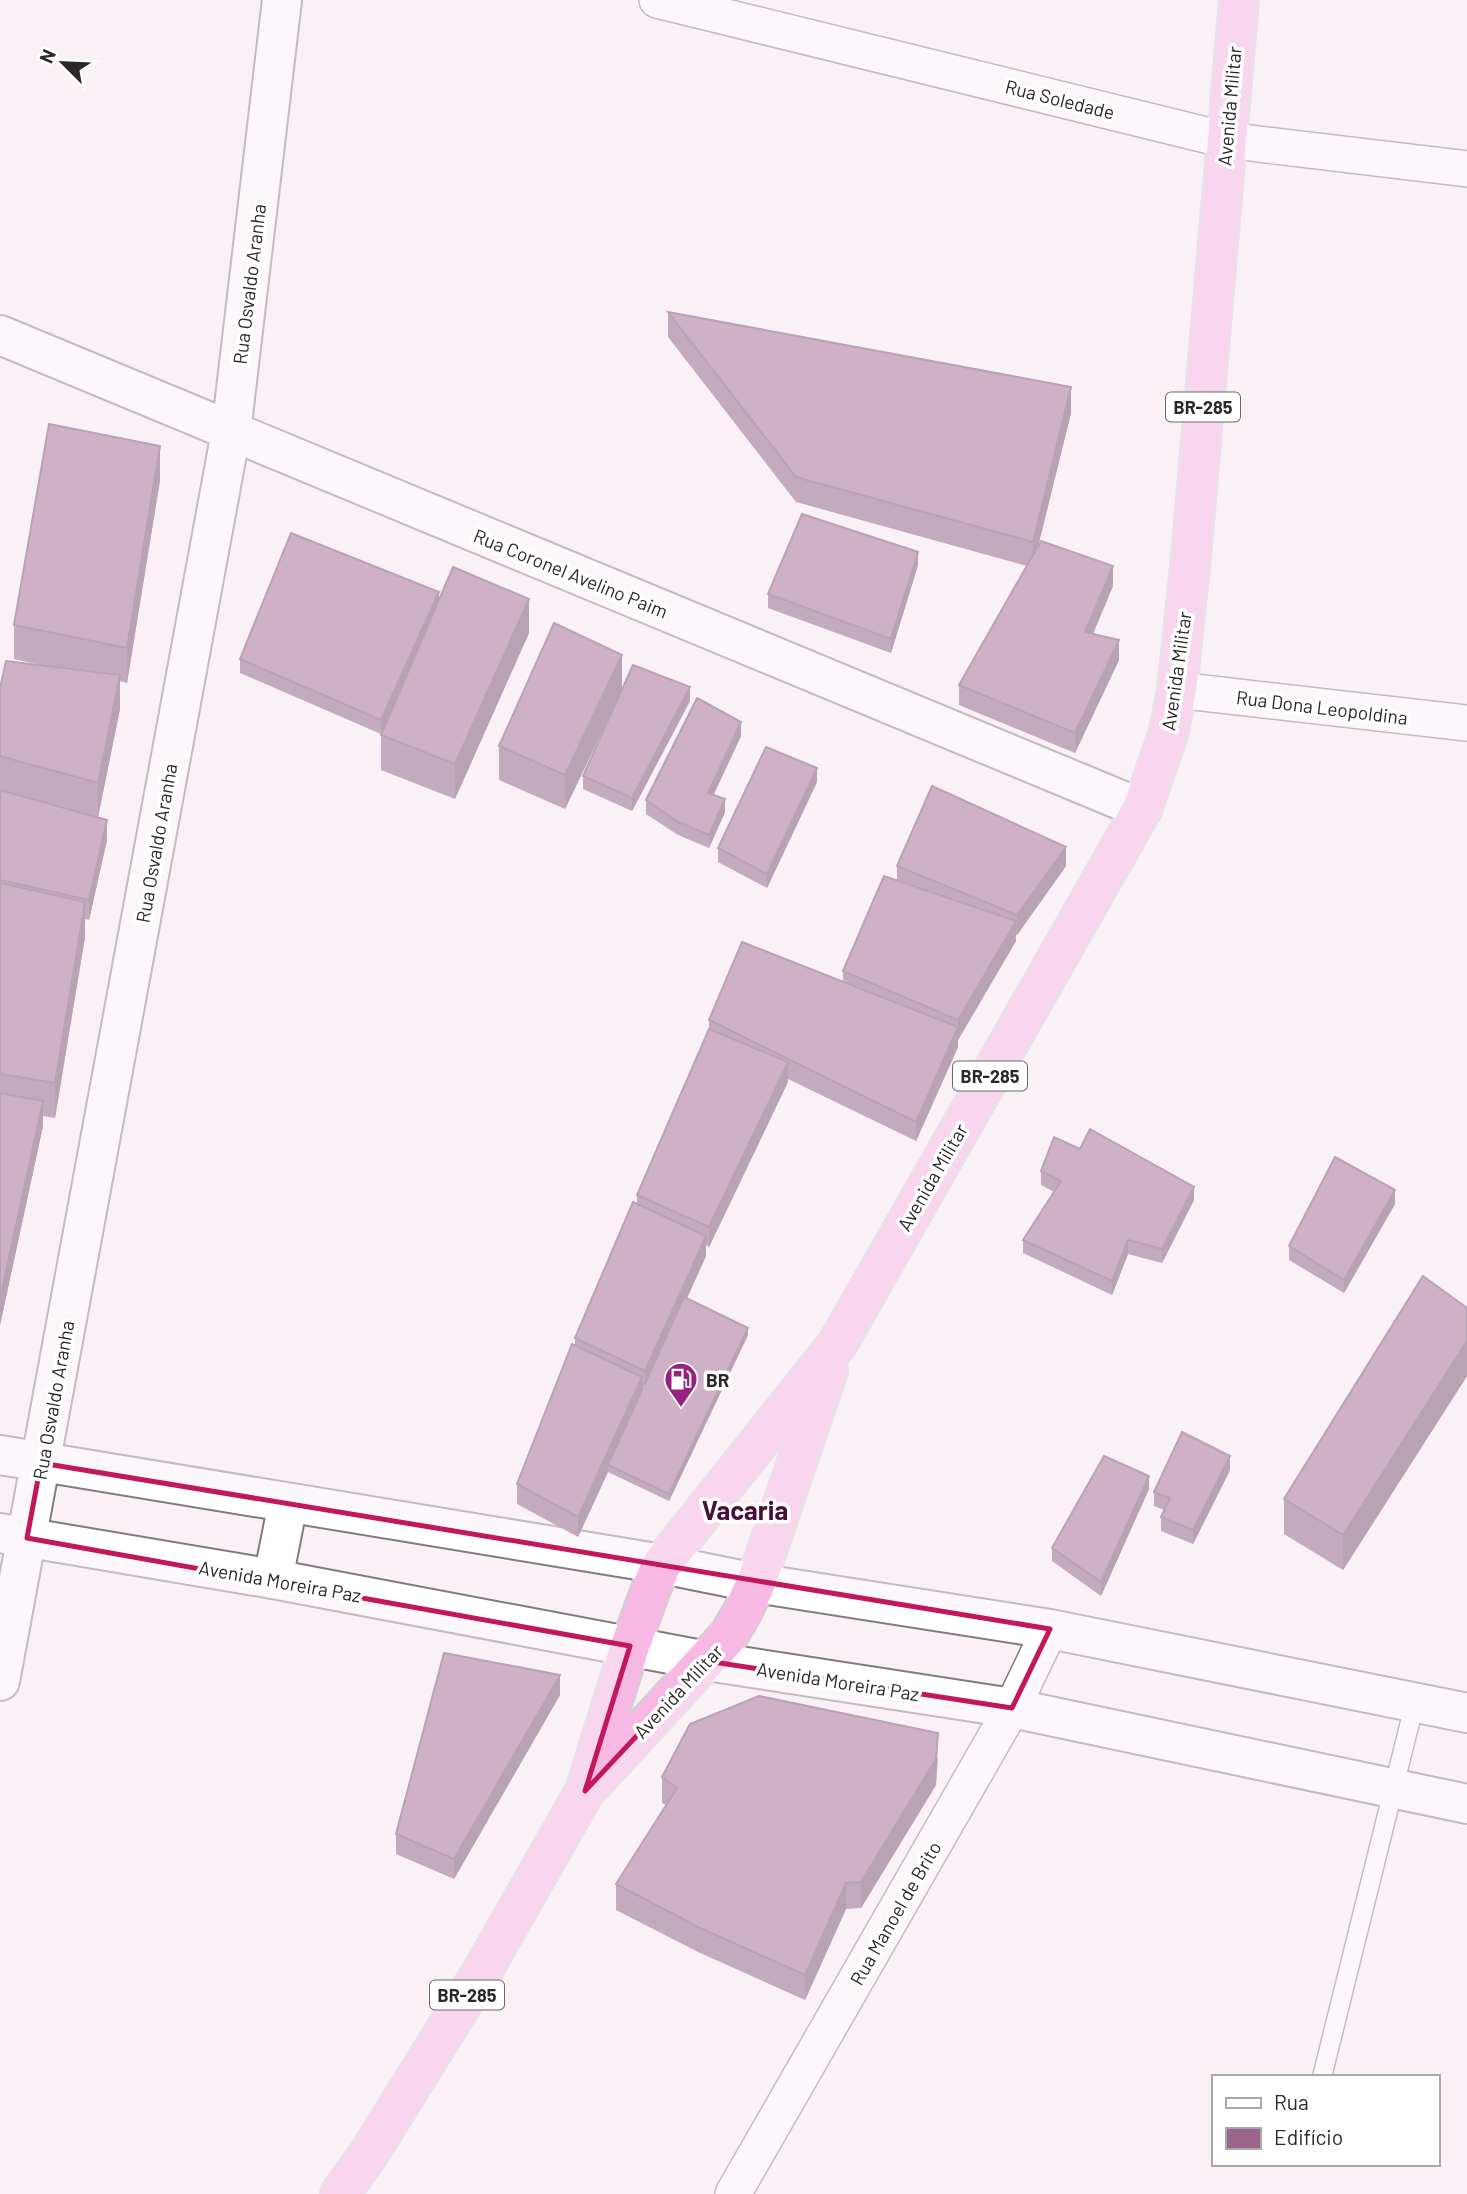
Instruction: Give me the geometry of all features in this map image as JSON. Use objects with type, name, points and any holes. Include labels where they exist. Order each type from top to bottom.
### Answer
[{"type":"highway","name":"Avenida Militar","points":[[341,2194],[483,1970],[585,1791],[630,1646],[663,1564],[838,1343],[1142,809],[1168,735],[1177,690],[1239,0]]},
{"type":"highway","name":"Avenida Militar","points":[[585,1791],[707,1661],[729,1635],[744,1609],[756,1583],[838,1343]]},
{"type":"main road","name":"Rua Osvaldo Aranha","points":[[0,1681],[14,1535],[41,1463],[231,432],[282,0]]},
{"type":"main road","name":"Rua Coronel Avelino Paim","points":[[0,335],[1142,809]]},
{"type":"main road","points":[[0,1455],[663,1564],[756,1583],[1050,1629],[1467,1713]]},
{"type":"main road","points":[[273,1579],[288,1503]]},
{"type":"main road","name":"Avenida Moreira Paz","points":[[14,1535],[273,1579],[707,1661],[1012,1708],[1467,1804]]},
{"type":"street","name":"Rua Soledade","points":[[657,0],[1226,140],[1467,169]]},
{"type":"street","name":"Rua Dona Leopoldina","points":[[1177,690],[1467,723]]},
{"type":"street","name":"Rua Manoel de Brito","points":[[733,2194],[1012,1708],[1050,1629]]},
{"type":"lane","points":[[1323,2075],[1415,1702]]},
{"type":"highlighted area","points":[[41,1463],[1050,1629],[1012,1708],[707,1661],[585,1791],[630,1646],[27,1538]]},
{"type":"building","points":[[668,312],[1071,387],[1033,542],[796,477]]},
{"type":"building","points":[[49,424],[160,446],[127,648],[14,625]]},
{"type":"building","points":[[802,514],[918,552],[891,639],[768,594]]},
{"type":"building","points":[[291,533],[439,592],[381,720],[240,659]]},
{"type":"building","points":[[1041,541],[1113,566],[1085,632],[1119,640],[1075,733],[959,685]]},
{"type":"building","points":[[453,567],[529,599],[455,764],[381,735]]},
{"type":"building","points":[[554,623],[622,655],[565,775],[499,746]]},
{"type":"building","points":[[6,661],[120,675],[98,783],[0,756],[0,688]]},
{"type":"building","points":[[633,665],[690,687],[632,798],[583,776]]},
{"type":"building","points":[[697,698],[741,722],[708,793],[725,799],[709,835],[678,822],[646,800]]},
{"type":"building","points":[[766,747],[817,768],[767,874],[718,848]]},
{"type":"building","points":[[932,786],[1066,847],[1017,915],[897,866]]},
{"type":"building","points":[[0,790],[107,820],[89,900],[0,880]]},
{"type":"building","points":[[884,876],[1016,921],[958,1020],[843,971]]},
{"type":"building","points":[[0,883],[85,902],[55,1083],[0,1074]]},
{"type":"building","points":[[742,942],[958,1027],[916,1122],[709,1020]]},
{"type":"building","points":[[709,1029],[788,1062],[709,1227],[637,1195]]},
{"type":"building","points":[[0,1093],[43,1101],[0,1299]]},
{"type":"building","points":[[1090,1129],[1194,1187],[1162,1249],[1128,1240],[1112,1281],[1023,1240],[1061,1181],[1041,1171],[1054,1137],[1080,1149]]},
{"type":"building","points":[[1335,1157],[1395,1190],[1344,1280],[1289,1246]]},
{"type":"building","points":[[633,1202],[706,1236],[645,1371],[575,1338]]},
{"type":"building","points":[[1423,1276],[1467,1308],[1467,1341],[1343,1535],[1284,1499]]},
{"type":"building","points":[[684,1297],[748,1328],[669,1494],[608,1465],[642,1390],[642,1383],[645,1384]]},
{"type":"building","points":[[572,1344],[642,1377],[578,1517],[517,1484]]},
{"type":"building","points":[[1182,1432],[1230,1456],[1193,1530],[1161,1517],[1170,1498],[1154,1492]]},
{"type":"building","points":[[1104,1456],[1149,1476],[1101,1582],[1052,1548]]},
{"type":"building","points":[[444,1653],[560,1675],[454,1859],[396,1834]]},
{"type":"building","points":[[759,1696],[938,1733],[936,1759],[861,1882],[846,1883],[805,1975],[698,1927],[616,1884],[677,1788],[662,1777],[690,1724]]},
{"type":"place","name":"BR","points":[[681,1409]]},
{"type":"district","name":"Vacaria","points":[[745,1509]]}]
